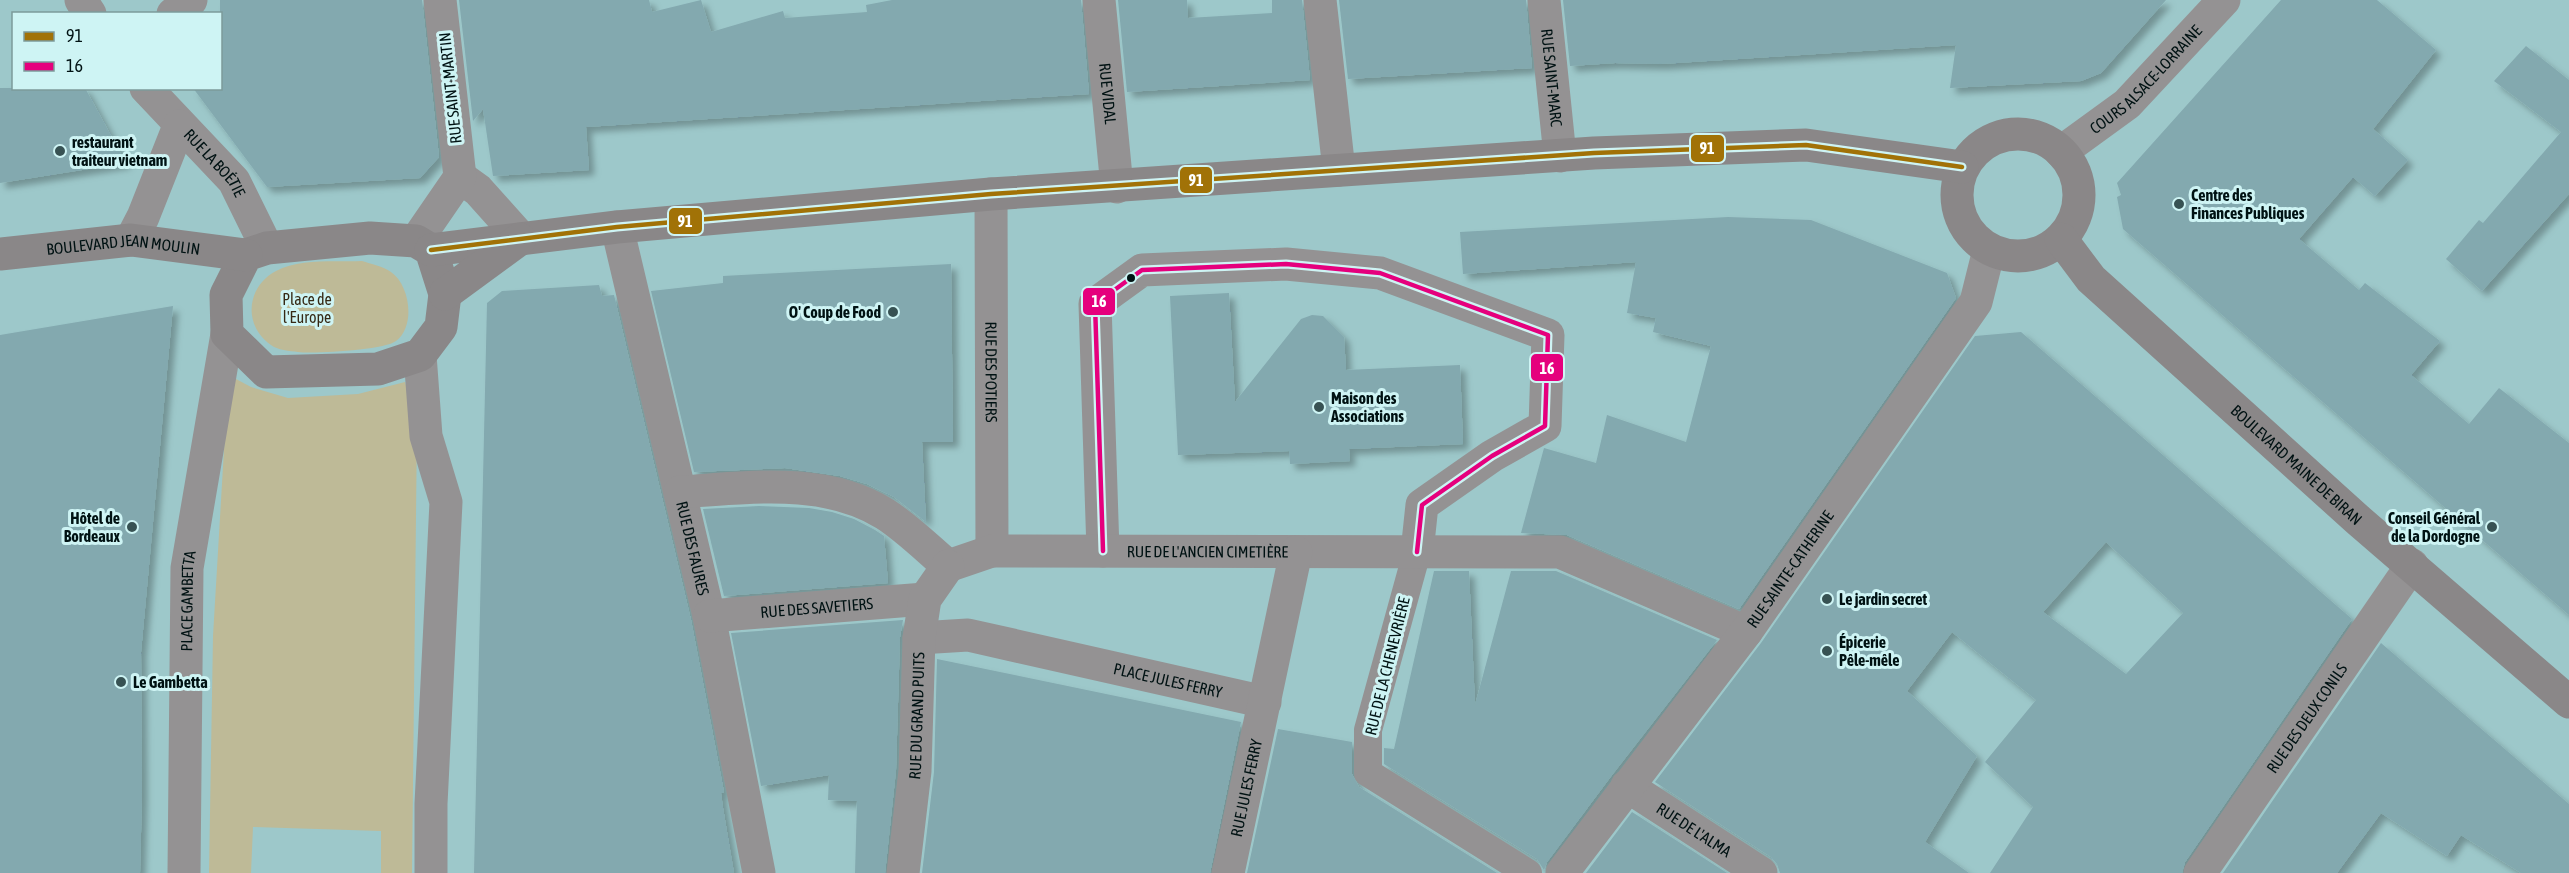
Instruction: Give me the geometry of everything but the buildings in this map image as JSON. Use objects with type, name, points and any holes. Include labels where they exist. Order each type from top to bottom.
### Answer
[{"type":"main road","points":[[2008,135],[2028,135],[2046,141],[2061,152],[2073,167],[2079,186],[2079,205],[2073,224],[2061,239],[2045,250],[2027,257],[2008,256],[1989,250],[1974,239],[1962,224],[1956,205],[1956,185],[1962,167],[1974,152],[1990,141],[2008,135]]},
{"type":"main road","points":[[423,245],[445,294],[441,327],[420,355],[378,369],[266,372],[227,334],[226,295],[257,251],[370,238],[423,245],[992,194],[1560,156],[1806,144],[1962,167]]},
{"type":"main road","points":[[445,294],[521,238]]},
{"type":"main road","name":"BOULEVARD MAINE DE BIRAN","points":[[2061,239],[2091,279],[2569,702]]},
{"type":"main road","name":"BOULEVARD JEAN MOULIN","points":[[0,254],[131,240],[257,251]]},
{"type":"street","points":[[176,12],[191,0]]},
{"type":"street","name":"RUE SAINT-MARTIN","points":[[440,0],[460,177]]},
{"type":"street","name":"RUE VIDAL","points":[[1099,0],[1117,187]]},
{"type":"street","points":[[1320,0],[1339,170]]},
{"type":"street","name":"RUE SAINT-MARC","points":[[1544,0],[1560,156]]},
{"type":"street","name":"COURS ALSACE-LORRAINE","points":[[2061,152],[2127,104],[2224,0]]},
{"type":"street","name":"RUE LA BOÉTIE","points":[[148,90],[179,126],[234,181],[257,251]]},
{"type":"street","points":[[131,240],[179,126]]},
{"type":"street","points":[[423,245],[460,177],[478,190],[521,238]]},
{"type":"street","name":"RUE DES POTIERS","points":[[992,194],[992,551]]},
{"type":"street","name":"RUE DES FAURES","points":[[617,227],[709,616],[759,873]]},
{"type":"street","name":"RUE SAINTE-CATHERINE","points":[[1562,873],[1746,632],[1976,302],[1989,250]]},
{"type":"street","points":[[1103,551],[1095,304],[1142,270],[1286,264],[1380,273],[1548,335],[1545,426],[1492,456],[1422,505],[1417,552]]},
{"type":"street","name":"PLACE GAMBETTA","points":[[184,873],[187,568],[227,334]]},
{"type":"street","points":[[420,355],[426,435],[446,501],[431,804],[430,873]]},
{"type":"street","points":[[680,492],[781,487],[840,493],[885,514],[948,566]]},
{"type":"street","name":"RUE DE L'ANCIEN CIMETIÈRE","points":[[948,566],[992,551],[1560,552],[1746,632]]},
{"type":"street","points":[[1265,702],[1296,552]]},
{"type":"street","name":"RUE DES DEUX CONILS","points":[[2200,873],[2412,565]]},
{"type":"street","name":"RUE DU GRAND PUITS","points":[[903,873],[915,771],[919,638],[925,599],[948,566]]},
{"type":"street","name":"RUE DES SAVETIERS","points":[[709,616],[925,599]]},
{"type":"street","name":"PLACE JULES FERRY","points":[[919,638],[968,635],[1265,702]]},
{"type":"street","name":"RUE JULES FERRY","points":[[1228,873],[1265,702]]},
{"type":"street","name":"RUE DE L'ALMA","points":[[1627,786],[1761,873]]},
{"type":"lane","name":"RUE DE LA CHENEVRIÈRE","points":[[1417,552],[1368,730],[1368,772],[1528,873]]},
{"type":"green space","name":"Place de l'Europe","points":[[362,261],[388,270],[403,286],[408,316],[406,326],[396,341],[378,347],[333,352],[288,351],[271,345],[255,327],[252,317],[254,296],[266,278],[276,271],[296,264]]},
{"type":"green space","points":[[236,379],[251,387],[288,398],[358,394],[405,382],[417,427],[412,873],[381,873],[381,831],[253,827],[251,873],[209,873],[213,636],[227,399]]},
{"type":"transit line","name":"91","points":[[431,250],[617,227],[991,194],[1594,153],[1806,145],[1962,167]]},
{"type":"transit line","name":"16","points":[[1103,551],[1095,304],[1142,270],[1286,264],[1380,273],[1548,335],[1545,426],[1492,456],[1422,505],[1417,552]]},
{"type":"place","name":"restaurant traiteur vietnam","points":[[60,151]]},
{"type":"place","name":"Centre des Finances Publiques","points":[[2179,204]]},
{"type":"place","name":"O' Coup de Food","points":[[893,312]]},
{"type":"place","name":"Maison des Associations","points":[[1319,407]]},
{"type":"place","name":"Hôtel de Bordeaux","points":[[132,527]]},
{"type":"place","name":"Conseil Général de la Dordogne","points":[[2492,527]]},
{"type":"place","name":"Le jardin secret","points":[[1827,599]]},
{"type":"place","name":"Épicerie Pêle-mêle","points":[[1827,651]]},
{"type":"place","name":"Le Gambetta","points":[[121,682]]}]
